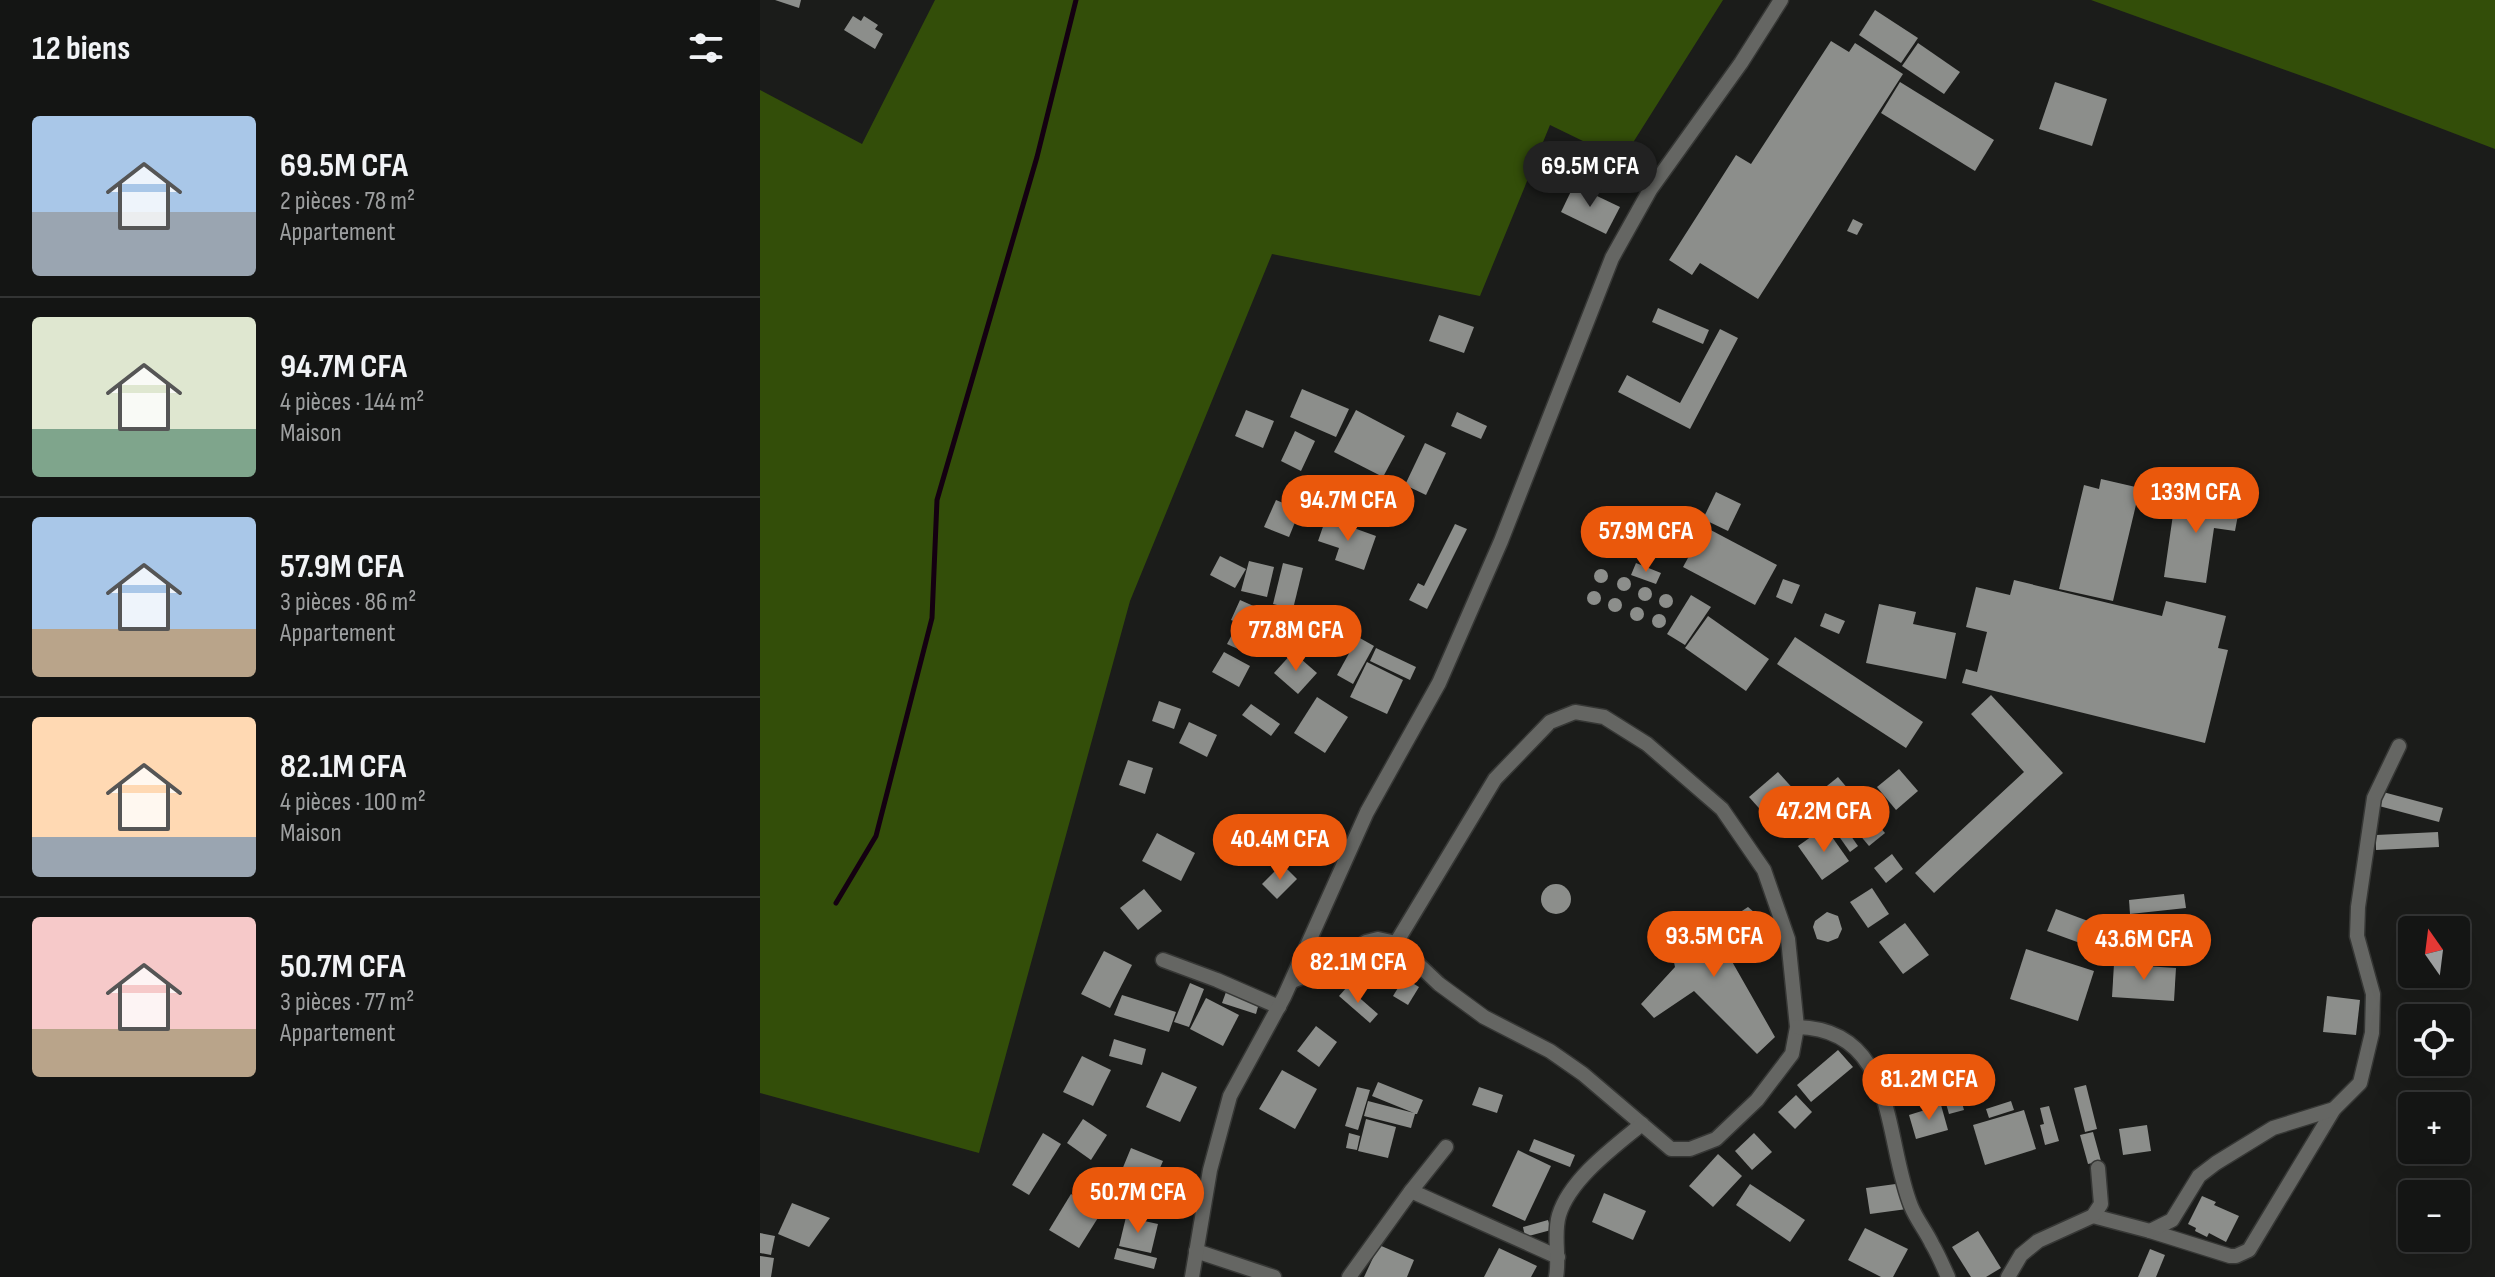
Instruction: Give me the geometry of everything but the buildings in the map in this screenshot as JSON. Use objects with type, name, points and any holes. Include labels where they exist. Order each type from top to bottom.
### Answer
[{"type":"street","points":[[1192,1277],[1210,1170],[1230,1096],[1292,981],[1367,812],[1439,683],[1501,541],[1612,258],[1650,190],[1741,63],[1781,0]]},
{"type":"street","points":[[1292,981],[1329,967],[1366,942],[1378,939],[1396,943],[1439,984],[1484,1017],[1550,1051],[1583,1074],[1671,1149],[1690,1149],[1716,1139],[1757,1100],[1792,1054],[1797,1027],[1788,939],[1764,870],[1722,809],[1647,744],[1604,717],[1575,712],[1550,722],[1495,779],[1396,943]]},
{"type":"street","points":[[2093,1216],[2230,1256],[2249,1250],[2334,1109],[2360,1083],[2372,1033],[2373,994],[2357,936],[2358,907],[2374,798],[2399,746]]},
{"type":"street","points":[[1163,960],[1279,1007]]},
{"type":"street","points":[[1797,1027],[1815,1028],[1842,1039],[1864,1055],[1882,1090],[1911,1206],[1948,1277]]},
{"type":"street","points":[[2150,1231],[2172,1220],[2199,1176],[2216,1163],[2273,1128],[2334,1109]]},
{"type":"street","points":[[1556,1277],[1559,1215],[1572,1192],[1595,1164],[1642,1124]]},
{"type":"street","points":[[1349,1277],[1446,1147]]},
{"type":"street","points":[[2008,1277],[2021,1255],[2038,1241],[2093,1216],[2101,1204],[2098,1168]]},
{"type":"street","points":[[1411,1191],[1558,1257]]},
{"type":"street","points":[[1196,1251],[1274,1277]]},
{"type":"green space","points":[[935,0],[1723,0],[1622,160],[1550,125],[1480,296],[1272,254],[1130,601],[979,1153],[760,1093],[760,90],[862,144]]},
{"type":"green space","points":[[2091,0],[2495,0],[2495,149],[2330,86]]},
{"type":"waterway","points":[[836,903],[876,836],[932,618],[937,500],[1037,157],[1076,0]]}]
